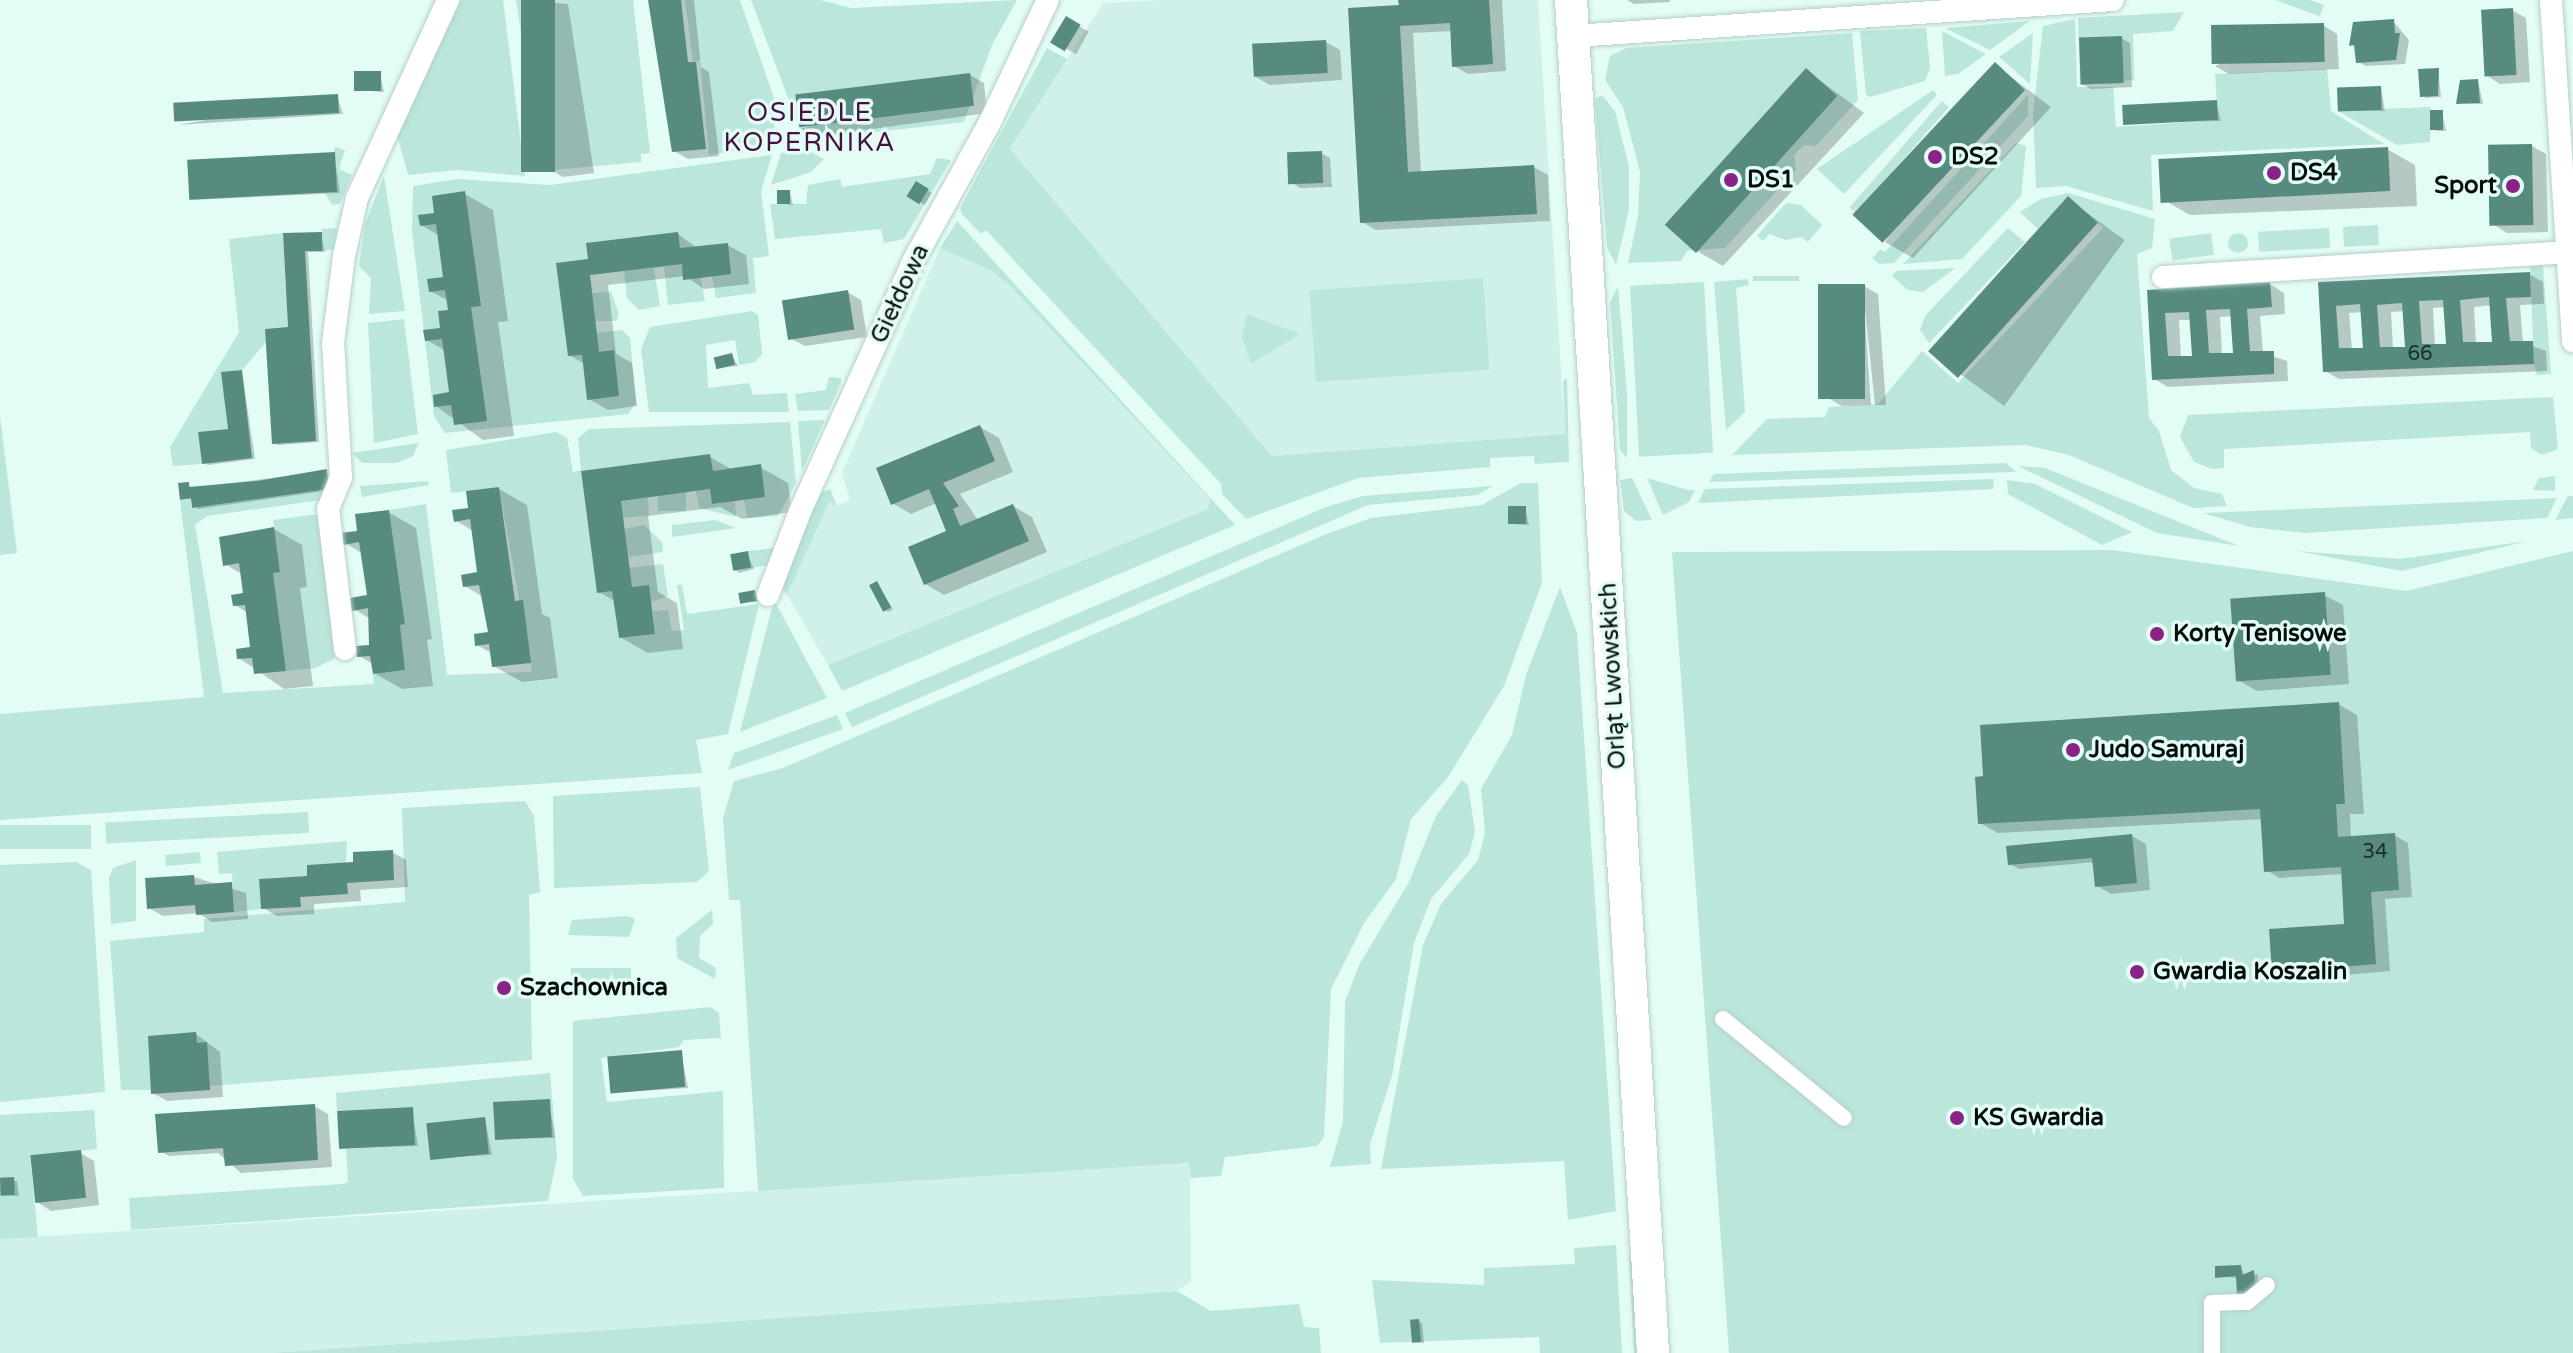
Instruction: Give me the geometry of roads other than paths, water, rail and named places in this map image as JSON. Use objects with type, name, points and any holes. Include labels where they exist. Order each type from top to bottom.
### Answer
[{"type":"main road","name":"Orląt Lwowskich","points":[[1571,0],[1653,1353]]},
{"type":"street","points":[[345,649],[328,509],[341,477],[333,343],[344,256],[357,198],[448,0]]},
{"type":"street","name":"Giełdowa","points":[[768,595],[801,509],[915,258],[989,124],[1048,0]]},
{"type":"street","points":[[1574,36],[1908,5],[2113,0]]},
{"type":"street","points":[[2551,0],[2573,341]]},
{"type":"street","points":[[2163,277],[2567,252]]},
{"type":"street","points":[[1723,1019],[1844,1118]]},
{"type":"street","points":[[2212,1353],[2212,1303],[2247,1302],[2267,1285]]},
{"type":"place","name":"DS2","points":[[1935,157]]},
{"type":"place","name":"DS4","points":[[2274,173]]},
{"type":"place","name":"DS1","points":[[1731,180]]},
{"type":"place","name":"Sport","points":[[2513,186]]},
{"type":"place","name":"Korty Tenisowe","points":[[2157,634]]},
{"type":"place","name":"Judo Samuraj","points":[[2073,750]]},
{"type":"place","name":"Gwardia Koszalin","points":[[2137,972]]},
{"type":"place","name":"Szachownica","points":[[504,988]]},
{"type":"place","name":"KS Gwardia","points":[[1957,1118]]},
{"type":"district","name":"OSIEDLE KOPERNIKA","points":[[810,128]]}]
